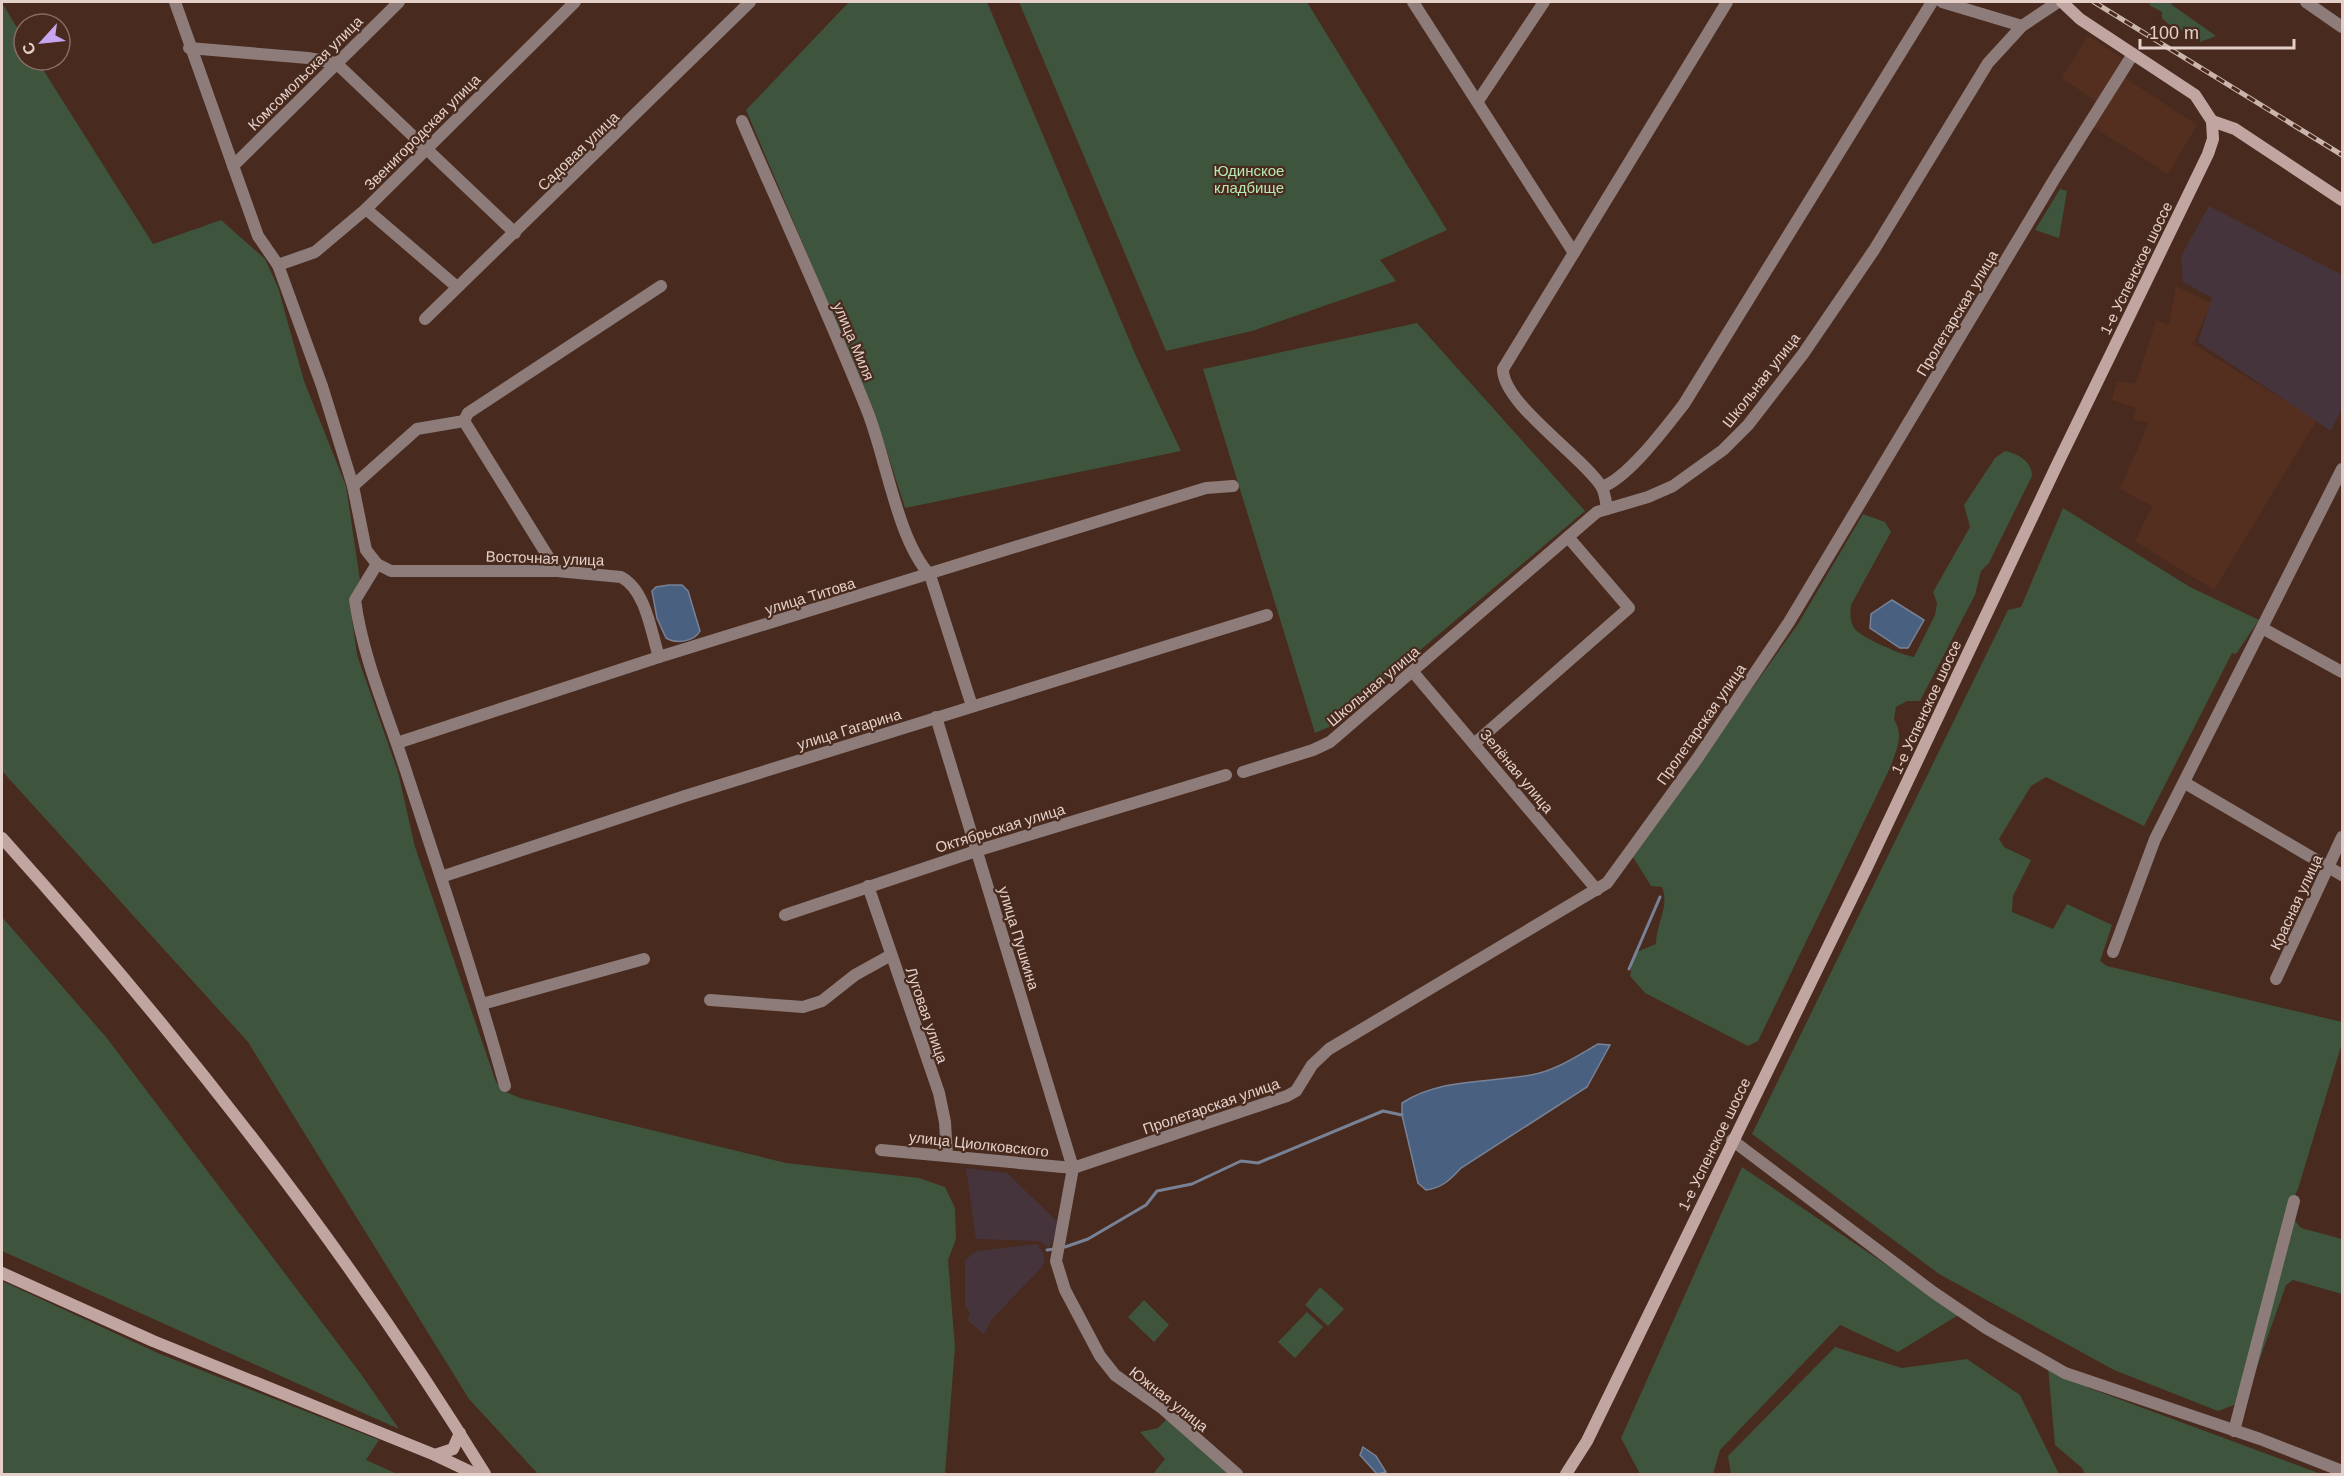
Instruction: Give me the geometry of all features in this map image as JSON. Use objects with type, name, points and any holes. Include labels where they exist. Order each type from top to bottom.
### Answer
[{"type":"main road","points":[[2060,2],[2080,19],[2195,95],[2212,121],[2235,129],[2343,200]]},
{"type":"main road","name":"1-е Успенское шоссе","points":[[1566,1474],[1587,1441],[1867,867],[2055,469],[2208,154],[2213,139],[2212,121]]},
{"type":"main road","points":[[2,838],[163,1023],[246,1131],[367,1297],[460,1433],[485,1474]]},
{"type":"main road","points":[[2,1273],[153,1341],[435,1455],[475,1474]]},
{"type":"main road","points":[[435,1455],[453,1449],[460,1433]]},
{"type":"street","points":[[175,2],[189,48],[258,236],[278,265],[322,386],[353,486],[366,550],[377,564],[354,600],[364,650],[441,877],[482,1004],[505,1086]]},
{"type":"street","name":"Комсомольская улица","points":[[232,166],[399,2]]},
{"type":"street","name":"Звенигородская улица","points":[[278,265],[315,252],[366,209],[574,2]]},
{"type":"street","name":"Садовая улица","points":[[424,319],[750,2]]},
{"type":"street","points":[[1413,2],[1574,253]]},
{"type":"street","points":[[1478,101],[1544,2]]},
{"type":"street","points":[[1607,509],[1602,487],[1517,399],[1503,376],[1503,369],[1727,2]]},
{"type":"street","points":[[1942,2],[2022,26]]},
{"type":"street","name":"Школьная улица","points":[[1243,772],[1330,742],[1597,512],[1648,497],[1673,486],[1716,456],[1748,424],[1803,354],[1874,250],[1988,63],[2022,26],[2060,2]]},
{"type":"street","points":[[2306,2],[2343,27]]},
{"type":"street","points":[[1602,487],[1611,484],[1650,446],[1684,404],[1926,3]]},
{"type":"street","points":[[189,48],[308,58],[336,63],[515,233]]},
{"type":"street","name":"Пролетарская улица","points":[[1073,1168],[1248,1112],[1287,1096],[1296,1091],[1312,1065],[1329,1048],[1607,883],[1697,759],[1790,622],[2055,178],[2133,54]]},
{"type":"street","name":"улица Миля","points":[[742,121],[868,412],[907,532],[922,566],[930,575]]},
{"type":"street","points":[[366,209],[457,287]]},
{"type":"street","points":[[464,421],[468,413],[533,368],[661,286]]},
{"type":"street","points":[[353,486],[417,429],[464,421]]},
{"type":"street","points":[[464,421],[557,571]]},
{"type":"street","points":[[2113,952],[2156,839],[2342,472]]},
{"type":"street","name":"улица Титова","points":[[397,743],[659,657],[1206,488],[1233,486]]},
{"type":"street","points":[[1474,744],[1629,608],[1568,537]]},
{"type":"street","name":"Восточная улица","points":[[377,564],[391,571],[557,571],[610,575],[630,582],[638,594],[659,657]]},
{"type":"street","points":[[930,575],[972,706]]},
{"type":"street","name":"улица Гагарина","points":[[441,877],[685,796],[1267,615]]},
{"type":"street","points":[[2262,628],[2343,672]]},
{"type":"street","name":"Зелёная улица","points":[[1413,672],[1597,890]]},
{"type":"street","name":"улица Пушкина","points":[[936,717],[1073,1168]]},
{"type":"street","name":"Октябрьская улица","points":[[785,915],[976,851],[1226,775]]},
{"type":"street","points":[[2185,783],[2343,874]]},
{"type":"street","name":"Красная улица","points":[[2276,980],[2343,837]]},
{"type":"street","name":"Луговая улица","points":[[868,886],[939,1093],[945,1122],[947,1156]]},
{"type":"street","points":[[710,1000],[803,1007],[822,1001],[855,975],[891,955]]},
{"type":"street","points":[[482,1004],[644,959]]},
{"type":"street","points":[[1732,1140],[1933,1292],[1996,1333],[2065,1373],[2343,1471]]},
{"type":"street","name":"улица Циолковского","points":[[881,1150],[1073,1168]]},
{"type":"street","name":"Южная улица","points":[[1073,1168],[1056,1261],[1065,1290],[1100,1356],[1115,1375],[1162,1408],[1237,1474]]},
{"type":"street","points":[[2234,1431],[2294,1201]]},
{"type":"shaded area","points":[[2088,36],[2127,61],[2098,103],[2062,78]]},
{"type":"shaded area","points":[[2122,76],[2197,125],[2168,174],[2093,127]]},
{"type":"shaded area","points":[[2209,206],[2342,275],[2342,408],[2331,431],[2198,342],[2212,298],[2183,282],[2181,256]]},
{"type":"shaded area","points":[[2176,286],[2211,303],[2193,344],[2317,420],[2214,590],[2135,541],[2152,506],[2120,489],[2149,422],[2133,420],[2137,408],[2112,400],[2117,381],[2136,383],[2156,320],[2169,325]]},
{"type":"shaded area","points":[[966,1168],[1007,1173],[1060,1224],[1049,1248],[1039,1241],[976,1239]]},
{"type":"shaded area","points":[[1037,1244],[1045,1261],[1041,1268],[992,1319],[984,1334],[967,1320],[970,1313],[965,1306],[965,1260],[977,1251]]},
{"type":"green space","points":[[849,2],[987,2],[1136,356],[1181,451],[905,508],[874,411],[746,110]]},
{"type":"green space","name":"Юдинское кладбище","points":[[1019,2],[1307,2],[1447,230],[1380,260],[1396,281],[1252,331],[1166,351]]},
{"type":"green space","points":[[2148,2],[2171,2],[2216,36],[2200,42],[2190,34],[2167,23],[2162,18],[2162,12]]},
{"type":"green space","points":[[2,3],[12,19],[12,72],[45,72],[153,244],[221,220],[265,259],[278,287],[304,381],[346,486],[360,580],[349,598],[357,655],[398,772],[415,847],[496,1082],[504,1091],[520,1098],[786,1163],[919,1178],[945,1187],[955,1208],[956,1239],[948,1260],[955,1347],[945,1474],[538,1474],[469,1399],[248,1042],[2,771]]},
{"type":"green space","points":[[2060,189],[2067,191],[2059,238],[2035,230]]},
{"type":"green space","points":[[1417,323],[1585,511],[1329,727],[1315,733],[1203,369]]},
{"type":"green space","points":[[2005,451],[2027,462],[2032,476],[1989,563],[1981,571],[1975,595],[1920,701],[1907,701],[1896,707],[1894,719],[1899,737],[1891,766],[1758,1041],[1748,1046],[1645,993],[1630,976],[1634,953],[1656,944],[1664,908],[1664,894],[1662,887],[1651,886],[1633,857],[1639,847],[1798,624],[1863,514],[1885,522],[1891,532],[1851,605],[1854,628],[1873,641],[1914,657],[1935,615],[1937,603],[1933,592],[1970,527],[1964,505],[1995,458]]},
{"type":"green space","points":[[2063,508],[2190,587],[2259,620],[2236,654],[2232,653],[2144,826],[2046,777],[2031,786],[1999,839],[2004,847],[2031,860],[2013,896],[2012,912],[2053,929],[2067,904],[2112,925],[2100,961],[2107,966],[2342,1022],[2342,1043],[2298,1189],[2287,1211],[2301,1228],[2342,1239],[2342,1294],[2293,1280],[2286,1285],[2245,1401],[2218,1411],[2114,1370],[1939,1274],[1752,1134],[2008,610],[2021,607]]},
{"type":"green space","points":[[2,917],[106,1037],[361,1374],[399,1429],[2,1251]]},
{"type":"green space","points":[[1742,1167],[1931,1295],[1965,1311],[1898,1352],[1840,1325],[1720,1450],[1713,1474],[1640,1474],[1621,1438]]},
{"type":"green space","points":[[2,1281],[160,1354],[379,1440],[366,1460],[397,1474],[2,1474]]},
{"type":"green space","points":[[1320,1287],[1344,1309],[1328,1326],[1305,1305]]},
{"type":"green space","points":[[1144,1300],[1169,1325],[1154,1342],[1128,1317]]},
{"type":"green space","points":[[1307,1312],[1323,1327],[1295,1358],[1278,1342]]},
{"type":"green space","points":[[1835,1347],[1902,1368],[1967,1359],[2020,1395],[2059,1474],[1731,1474],[1728,1456]]},
{"type":"green space","points":[[2048,1368],[2089,1388],[2321,1474],[2085,1474],[2082,1468],[2055,1445]]},
{"type":"green space","points":[[1168,1418],[1230,1474],[1153,1474],[1165,1459],[1140,1432],[1158,1428]]},
{"type":"water","points":[[682,585],[688,591],[700,631],[694,638],[675,641],[666,638],[657,618],[652,591],[656,587]]},
{"type":"water","points":[[1892,600],[1924,620],[1908,648],[1900,648],[1870,628],[1871,614]]},
{"type":"water","points":[[1598,1044],[1610,1045],[1587,1087],[1461,1168],[1441,1185],[1426,1190],[1418,1183],[1402,1115],[1402,1103],[1432,1089],[1448,1085],[1540,1073]]},
{"type":"water","points":[[1363,1447],[1376,1456],[1386,1472],[1377,1474],[1360,1455]]},
{"type":"waterway","points":[[1629,969],[1660,897]]},
{"type":"waterway","points":[[1065,1247],[1088,1239],[1146,1205],[1157,1191],[1192,1184],[1241,1161],[1258,1163],[1383,1111],[1402,1115]]},
{"type":"waterway","points":[[1047,1250],[1054,1249]]},
{"type":"railway","points":[[2094,2],[2342,155]]}]
